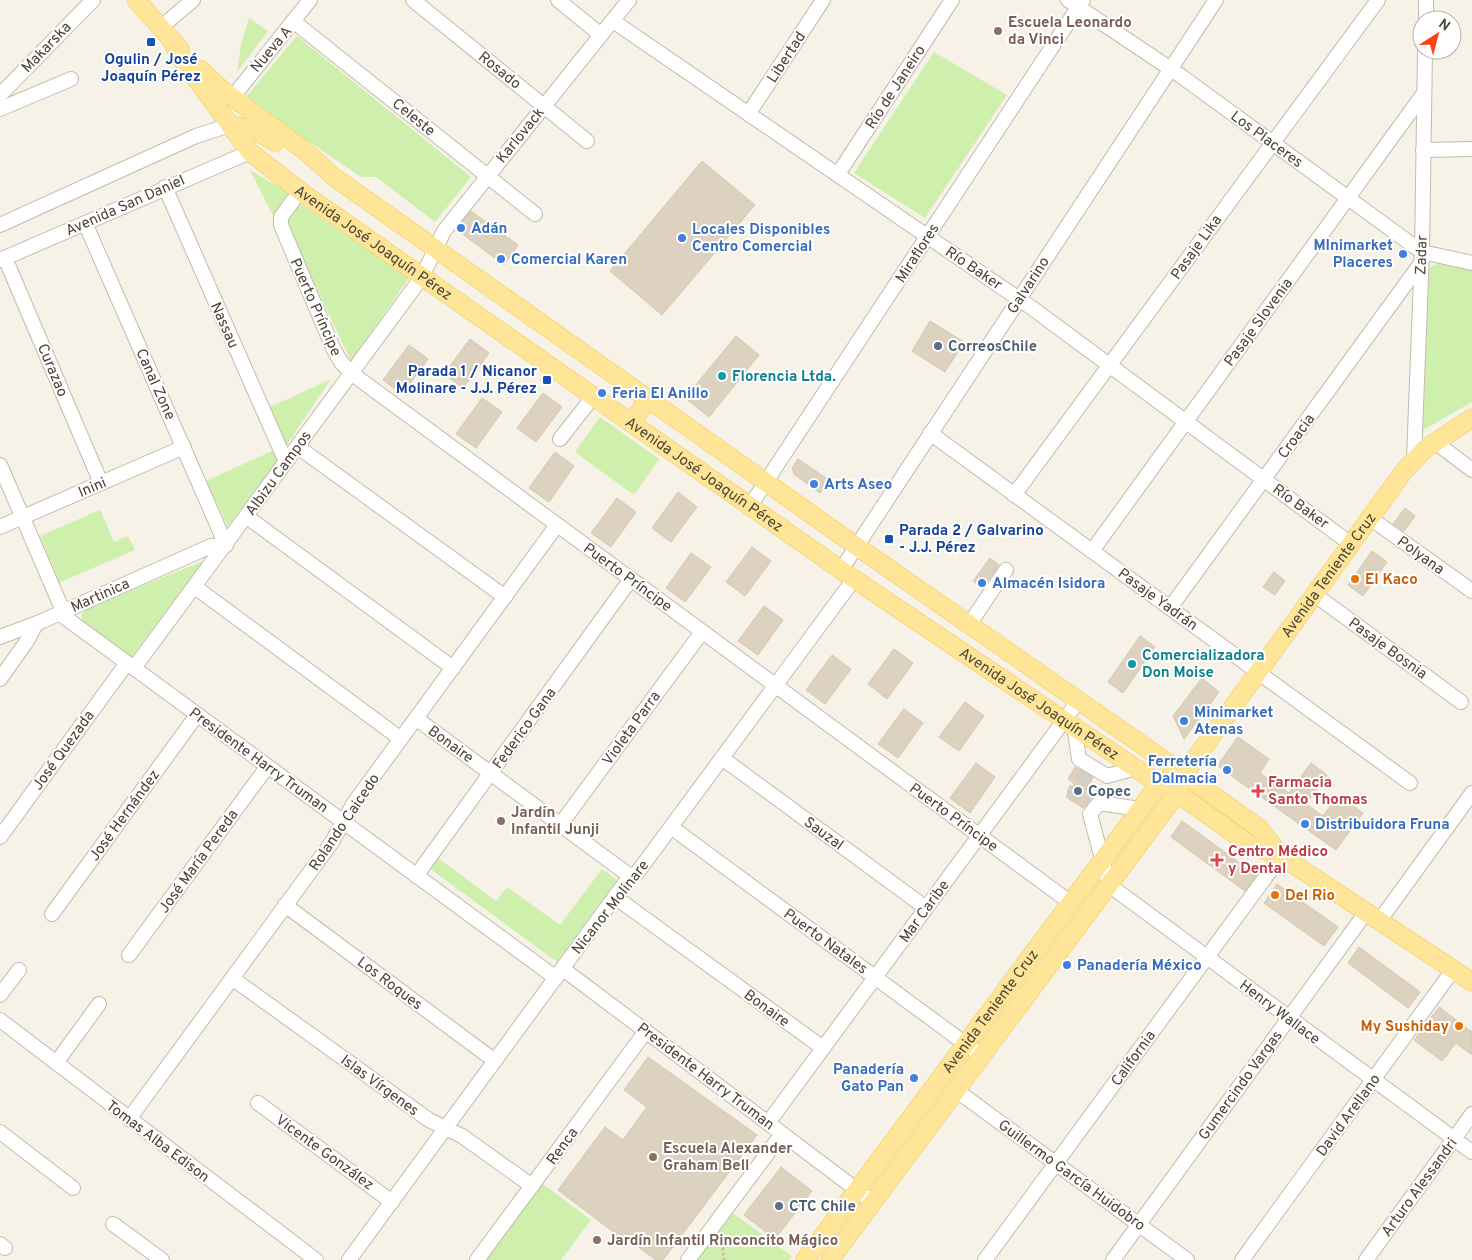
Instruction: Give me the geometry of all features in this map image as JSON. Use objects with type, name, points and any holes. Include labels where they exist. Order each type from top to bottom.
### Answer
[{"type":"main road","name":"Avenida José Joaquín Pérez","points":[[136,0],[172,42],[232,98],[304,150],[329,174],[1184,774],[1260,829],[1281,856]]},
{"type":"main road","name":"Avenida José Joaquín Pérez","points":[[172,42],[180,57],[250,152],[300,191],[848,574],[1159,784],[1177,793],[1250,846],[1281,856],[1472,982]]},
{"type":"main road","points":[[230,125],[253,129],[262,133],[312,167],[329,174]]},
{"type":"main road","points":[[630,423],[649,398]]},
{"type":"main road","name":"Avenida Teniente Cruz","points":[[830,1260],[1177,793],[1184,774],[1414,459],[1435,442],[1472,418]]},
{"type":"main road","points":[[1159,784],[1184,774]]},
{"type":"main road","name":"Avenida Teniente Cruz","points":[[805,1260],[1159,784]]},
{"type":"street","name":"Makarska","points":[[0,95],[92,0]]},
{"type":"street","points":[[160,28],[193,0]]},
{"type":"street","name":"Nueva A","points":[[232,98],[310,0]]},
{"type":"street","name":"Rosado","points":[[413,0],[587,140]]},
{"type":"street","points":[[558,0],[601,35]]},
{"type":"street","name":"Karlovack","points":[[422,277],[444,231],[629,0]]},
{"type":"street","name":"Libertad","points":[[749,113],[823,0]]},
{"type":"street","name":"Río de Janeiro","points":[[838,174],[952,0]]},
{"type":"street","name":"Galvarino","points":[[848,574],[857,546],[1216,0]]},
{"type":"street","name":"Pasaje Lika","points":[[1014,495],[1378,0]]},
{"type":"street","name":"Los Placeres","points":[[1077,2],[1348,199],[1421,258],[1472,263]]},
{"type":"street","name":"Miraflores","points":[[750,506],[928,236],[1077,2]]},
{"type":"street","name":"Río Baker","points":[[612,20],[1019,298],[1351,544]]},
{"type":"street","name":"Celeste","points":[[293,21],[534,214]]},
{"type":"street","name":"Zadar","points":[[1414,459],[1421,258],[1425,60]]},
{"type":"street","points":[[0,109],[71,79]]},
{"type":"street","name":"Pasaje Slovenia","points":[[1092,551],[1424,92]]},
{"type":"street","points":[[0,225],[196,136],[230,125]]},
{"type":"street","points":[[1423,150],[1472,149]]},
{"type":"street","name":"Avenida San Daniel","points":[[3,259],[165,187],[250,152]]},
{"type":"street","name":"Nassau","points":[[165,187],[286,462]]},
{"type":"street","name":"Puerto Príncipe","points":[[300,191],[281,217],[281,225],[333,348],[341,362],[351,373],[1071,903]]},
{"type":"street","name":"Canal Zone","points":[[85,222],[226,545]]},
{"type":"street","name":"Croacia","points":[[1170,608],[1421,258]]},
{"type":"street","name":"Curazao","points":[[3,259],[101,483]]},
{"type":"street","name":"Albizu Campos","points":[[130,666],[195,587],[422,277]]},
{"type":"street","points":[[560,439],[593,397]]},
{"type":"street","name":"Pasaje Yadrán","points":[[930,433],[1410,783]]},
{"type":"street","points":[[1435,442],[1472,470]]},
{"type":"street","points":[[298,446],[505,597]]},
{"type":"street","name":"Inini","points":[[0,527],[184,447]]},
{"type":"street","points":[[0,465],[61,612]]},
{"type":"street","points":[[246,517],[453,668]]},
{"type":"street","name":"Polyana","points":[[1370,518],[1472,592]]},
{"type":"street","name":"Rolando Caicedo","points":[[129,1119],[332,842],[354,803],[557,525]]},
{"type":"street","name":"Martinica","points":[[0,637],[36,624],[211,546],[226,545]]},
{"type":"street","points":[[970,623],[1006,570]]},
{"type":"street","name":"Nicanor Molinare","points":[[349,1260],[630,876],[637,873],[776,685],[848,574]]},
{"type":"street","name":"Federico Gana","points":[[416,876],[631,580]]},
{"type":"street","points":[[195,587],[402,739]]},
{"type":"street","name":"Pasaje Bosnia","points":[[1314,594],[1461,702]]},
{"type":"street","name":"Presidente Harry Truman","points":[[61,612],[130,666],[416,876],[646,1031],[873,1202]]},
{"type":"street","points":[[0,679],[27,641],[36,624]]},
{"type":"street","name":"Violeta Parra","points":[[560,824],[702,632]]},
{"type":"street","name":"José Quezada","points":[[0,837],[130,666]]},
{"type":"street","name":"Mar Caribe","points":[[768,1123],[979,836],[1069,723],[1079,700]]},
{"type":"street","name":"José Hernández","points":[[52,914],[197,715]]},
{"type":"street","name":"Bonaire","points":[[416,719],[630,876]]},
{"type":"street","points":[[1069,723],[1079,759],[1089,768],[1106,776],[1136,768]]},
{"type":"street","name":"Sauzal","points":[[722,758],[926,908]]},
{"type":"street","name":"José María Pereda","points":[[130,955],[267,767]]},
{"type":"street","name":"Gumercindo Vargas","points":[[1113,1260],[1289,1018],[1472,793]]},
{"type":"street","points":[[1109,885],[1090,814],[1093,804],[1099,802],[1140,809]]},
{"type":"street","name":"Puerto Natales","points":[[671,827],[982,1056]]},
{"type":"street","name":"California","points":[[985,1260],[1281,856]]},
{"type":"street","name":"Henry Wallace","points":[[1109,885],[1472,1152]]},
{"type":"street","name":"Bonaire","points":[[615,897],[823,1048]]},
{"type":"street","name":"Los Roques","points":[[285,905],[495,1061]]},
{"type":"street","points":[[0,995],[20,970]]},
{"type":"street","name":"David Arellano","points":[[1242,1260],[1453,970]]},
{"type":"street","name":"Islas Vírgenes","points":[[232,978],[428,1120],[462,1136],[532,1186]]},
{"type":"street","points":[[56,1062],[99,1004]]},
{"type":"street","name":"Tomas Alba Edison","points":[[0,1020],[316,1260]]},
{"type":"street","name":"Renca","points":[[477,1260],[646,1031]]},
{"type":"street","name":"Guillermo García Huidobro","points":[[956,1090],[1187,1260]]},
{"type":"street","name":"Vicente González","points":[[258,1103],[392,1202]]},
{"type":"street","name":"Arturo Alessandri","points":[[1366,1260],[1472,1114]]},
{"type":"street","points":[[0,1132],[73,1188]]},
{"type":"street","points":[[688,1260],[782,1134]]},
{"type":"street","points":[[113,1224],[162,1260]]},
{"type":"green space","points":[[249,18],[268,31],[237,72],[241,44]]},
{"type":"green space","points":[[297,36],[471,177],[435,222],[376,177],[361,177],[245,98]]},
{"type":"green space","points":[[934,52],[1007,95],[925,218],[854,173]]},
{"type":"green space","points":[[250,170],[291,194],[274,218]]},
{"type":"green space","points":[[299,203],[409,278],[351,361],[285,222]]},
{"type":"green space","points":[[1439,263],[1472,269],[1472,402],[1423,430],[1429,268]]},
{"type":"green space","points":[[331,379],[286,446],[268,408]]},
{"type":"green space","points":[[600,417],[659,459],[634,495],[575,452]]},
{"type":"green space","points":[[272,451],[278,460],[228,526],[206,481]]},
{"type":"green space","points":[[100,510],[114,542],[128,536],[135,550],[56,584],[51,571],[68,563],[54,569],[40,536]]},
{"type":"green space","points":[[203,561],[131,658],[82,621],[82,614],[85,609]]},
{"type":"green space","points":[[438,858],[496,901],[507,887],[560,925],[602,869],[617,880],[557,962],[429,868]]},
{"type":"green space","points":[[543,1184],[591,1220],[561,1260],[484,1260]]},
{"type":"green space","points":[[727,1209],[792,1256],[789,1260],[689,1260]]},
{"type":"building","name":"Locales Disponibles Centro Comercial","points":[[702,161],[755,205],[662,315],[610,271]]},
{"type":"building","points":[[471,211],[518,245],[504,265],[456,229]]},
{"type":"building","name":"CorreosChile","points":[[930,321],[964,342],[945,372],[912,351]]},
{"type":"building","name":"Florencia Ltda.","points":[[736,336],[759,355],[709,417],[685,398]]},
{"type":"building","points":[[470,339],[489,353],[463,388],[444,374]]},
{"type":"building","points":[[409,345],[428,359],[402,394],[383,380]]},
{"type":"building","points":[[543,393],[562,407],[536,442],[517,428]]},
{"type":"building","points":[[482,398],[502,412],[476,448],[456,434]]},
{"type":"building","points":[[555,452],[574,466],[549,502],[529,488]]},
{"type":"building","points":[[798,459],[829,480],[820,493],[794,474],[792,468]]},
{"type":"building","points":[[678,492],[697,507],[671,542],[652,528]]},
{"type":"building","points":[[617,498],[636,512],[611,547],[591,533]]},
{"type":"building","points":[[1405,508],[1415,516],[1404,531],[1393,524]]},
{"type":"building","points":[[752,547],[771,561],[745,596],[726,582]]},
{"type":"building","points":[[1372,551],[1387,562],[1363,596],[1348,585]]},
{"type":"building","points":[[691,553],[711,567],[685,602],[666,588]]},
{"type":"building","points":[[990,558],[999,565],[983,588],[973,581]]},
{"type":"building","points":[[1274,572],[1285,581],[1275,595],[1263,587]]},
{"type":"building","points":[[764,606],[783,620],[758,655],[738,641]]},
{"type":"building","name":"Comercializadora Don Moise","points":[[1140,636],[1155,647],[1123,693],[1108,682]]},
{"type":"building","points":[[894,649],[913,663],[887,699],[868,684]]},
{"type":"building","points":[[832,655],[851,669],[825,704],[806,690]]},
{"type":"building","points":[[1202,678],[1219,692],[1184,739],[1173,716]]},
{"type":"building","points":[[965,702],[984,716],[959,751],[939,737]]},
{"type":"building","points":[[904,709],[923,723],[898,758],[878,744]]},
{"type":"building","points":[[1238,737],[1269,759],[1260,773],[1289,793],[1311,763],[1327,775],[1306,804],[1323,816],[1338,795],[1363,813],[1336,850],[1219,767],[1220,762]]},
{"type":"building","points":[[976,763],[995,777],[970,813],[950,798]]},
{"type":"building","points":[[1075,767],[1093,778],[1086,789],[1094,794],[1083,808],[1066,797],[1075,784],[1068,779]]},
{"type":"building","points":[[1182,821],[1256,875],[1245,891],[1171,837]]},
{"type":"building","points":[[1277,884],[1338,927],[1324,946],[1264,903]]},
{"type":"building","points":[[1359,947],[1420,992],[1408,1008],[1348,963]]},
{"type":"building","points":[[1439,1007],[1472,1032],[1472,1055],[1456,1043],[1442,1061],[1414,1040]]},
{"type":"building","name":"Escuela Alexander Graham Bell","points":[[648,1057],[757,1135],[663,1260],[656,1260],[630,1241],[628,1243],[558,1190],[605,1127],[623,1140],[647,1107],[624,1090]]},
{"type":"building","points":[[781,1167],[812,1191],[775,1239],[744,1215]]},
{"type":"tunnel","points":[[1088,771],[1074,792],[1089,802]]},
{"type":"place","name":"Escuela Leonardo da Vinci","points":[[998,31]]},
{"type":"place","name":"Ogulin / José Joaquín Pérez","points":[[151,42]]},
{"type":"place","name":"Adán","points":[[461,228]]},
{"type":"place","name":"Locales Disponibles Centro Comercial","points":[[682,238]]},
{"type":"place","name":"MInimarket Placeres","points":[[1403,254]]},
{"type":"place","name":"Comercial Karen","points":[[501,259]]},
{"type":"place","name":"CorreosChile","points":[[938,346]]},
{"type":"place","name":"Florencia Ltda.","points":[[722,376]]},
{"type":"place","name":"Parada 1 / Nicanor Molinare - J.J. Pérez","points":[[547,380]]},
{"type":"place","name":"Feria El Anillo","points":[[602,393]]},
{"type":"place","name":"Arts Aseo","points":[[814,484]]},
{"type":"place","name":"Parada 2 / Galvarino - J.J. Pérez","points":[[889,539]]},
{"type":"place","name":"El Kaco","points":[[1355,579]]},
{"type":"place","name":"Almacén Isidora","points":[[982,583]]},
{"type":"place","name":"Comercializadora Don Moise","points":[[1132,664]]},
{"type":"place","name":"Minimarket Atenas","points":[[1184,721]]},
{"type":"place","name":"Ferretería Dalmacia","points":[[1227,770]]},
{"type":"place","name":"Copec","points":[[1078,791]]},
{"type":"place","name":"Farmacia Santo Thomas","points":[[1258,791]]},
{"type":"place","name":"Jardín Infantil Junji","points":[[501,821]]},
{"type":"place","name":"Distribuidora Fruna","points":[[1305,824]]},
{"type":"place","name":"Centro Médico y Dental","points":[[1217,860]]},
{"type":"place","name":"Del Rio","points":[[1275,895]]},
{"type":"place","name":"Panadería México","points":[[1067,965]]},
{"type":"place","name":"My Sushiday","points":[[1459,1026]]},
{"type":"place","name":"Panadería Gato Pan","points":[[914,1078]]},
{"type":"place","name":"Escuela Alexander Graham Bell","points":[[653,1157]]},
{"type":"place","name":"CTC Chile","points":[[779,1206]]},
{"type":"place","name":"Jardín Infantil Rinconcito Mágico","points":[[597,1240]]}]
